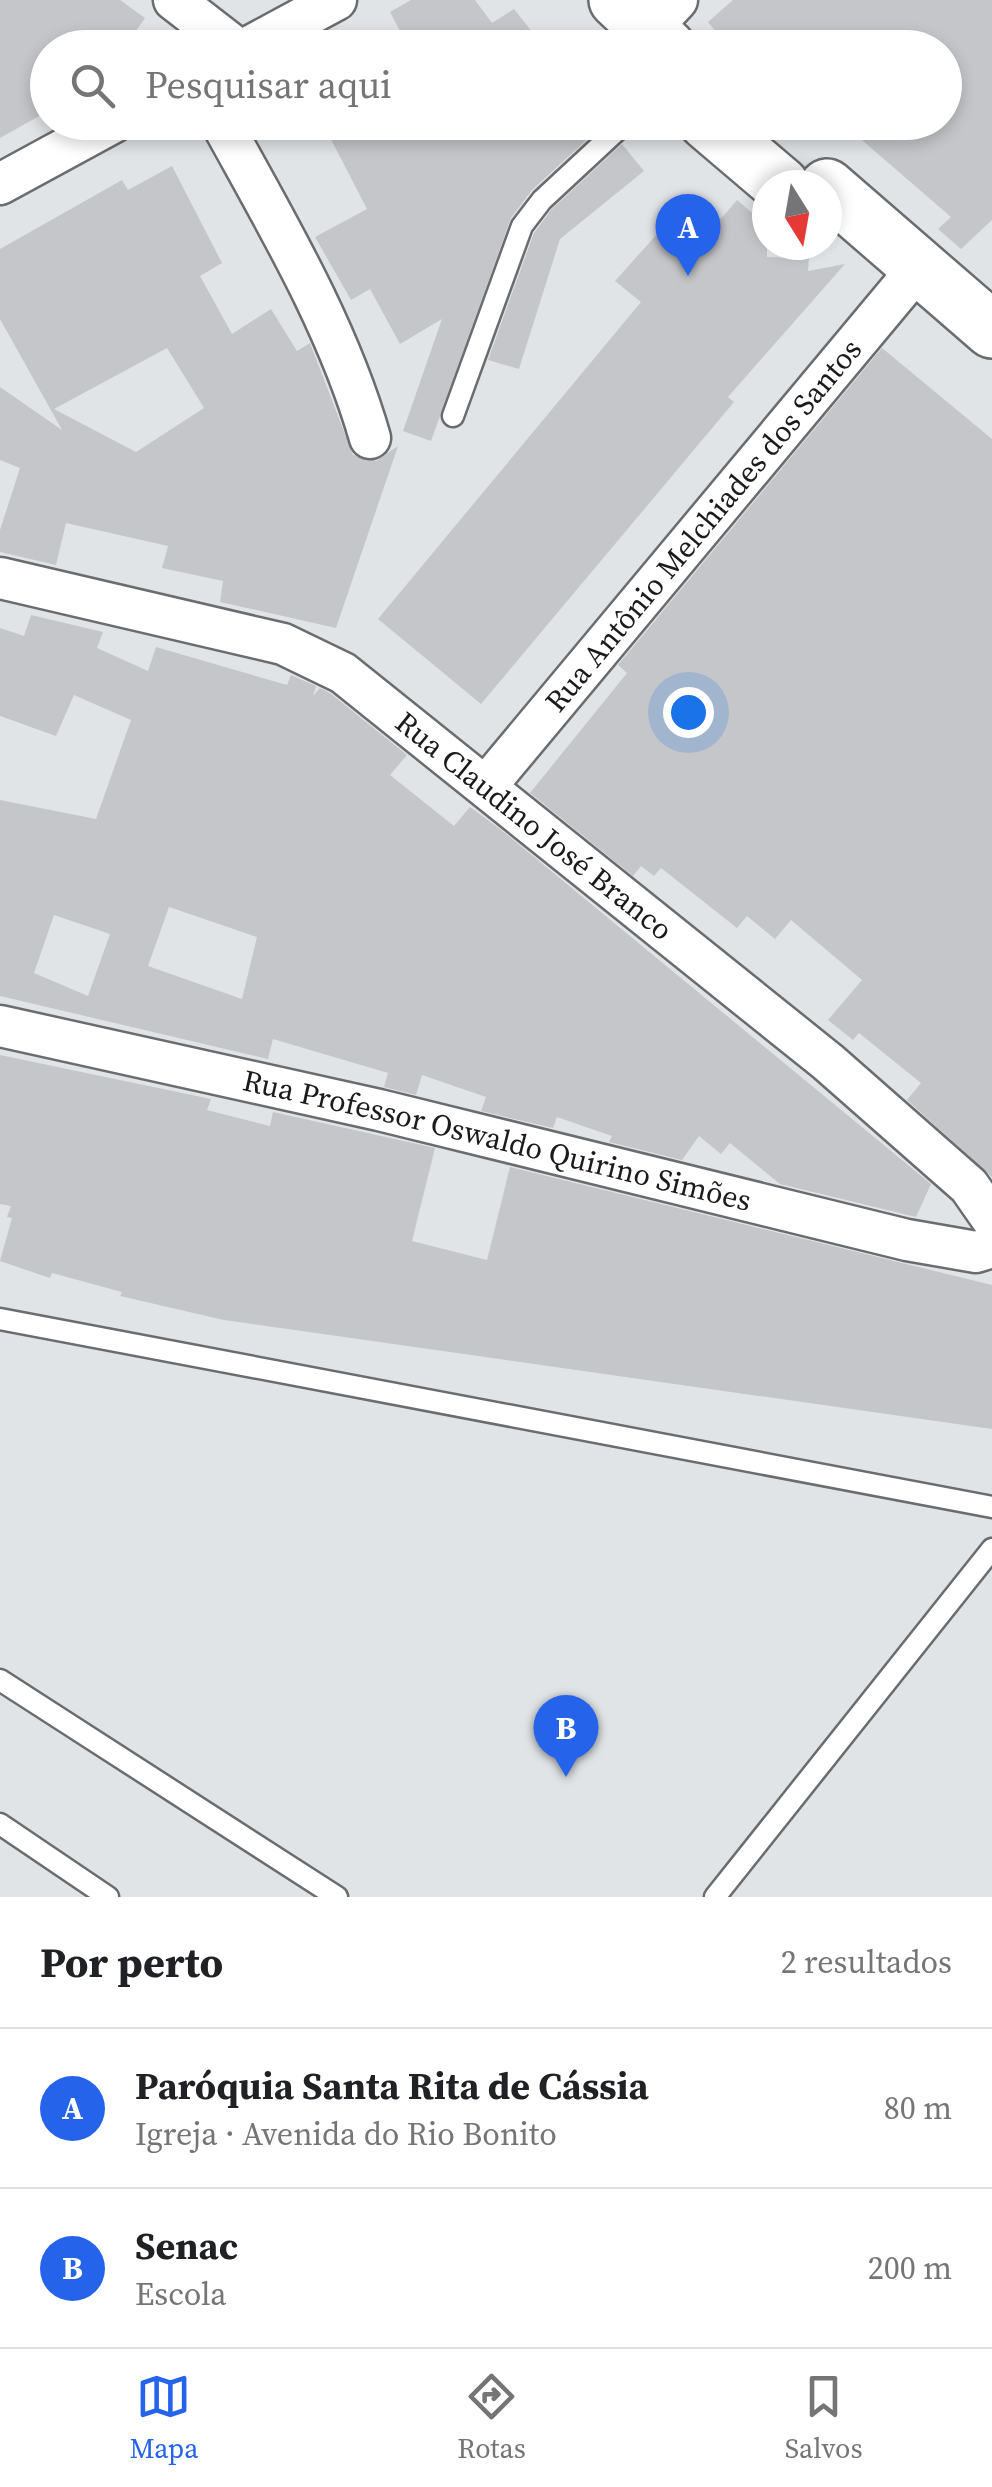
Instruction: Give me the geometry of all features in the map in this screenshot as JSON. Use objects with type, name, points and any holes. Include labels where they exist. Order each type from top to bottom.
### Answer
[{"type":"main road","points":[[578,0],[645,29]]},
{"type":"main road","points":[[728,140],[763,170]]},
{"type":"main road","points":[[774,140],[808,170]]},
{"type":"main road","points":[[842,203],[992,362]]},
{"type":"main road","points":[[842,234],[992,330]]},
{"type":"street","points":[[174,0],[213,30]]},
{"type":"street","points":[[280,30],[336,0]]},
{"type":"street","points":[[0,184],[81,140]]},
{"type":"street","points":[[231,140],[321,311],[360,401],[370,438]]},
{"type":"street","name":"Rua Antônio Melchiades dos Santos","points":[[487,785],[634,613],[909,276]]},
{"type":"street","name":"Rua Claudino José Branco","points":[[0,578],[283,644],[343,673],[828,1062],[969,1186],[992,1219]]},
{"type":"street","name":"Rua Professor Oswaldo Quirino Simões","points":[[0,1026],[380,1110],[907,1240],[976,1252],[992,1248]]},
{"type":"lane","points":[[454,416],[522,226],[542,200],[607,140]]},
{"type":"lane","points":[[0,1319],[992,1507]]},
{"type":"lane","points":[[715,1897],[992,1548]]},
{"type":"lane","points":[[0,1680],[337,1897]]},
{"type":"lane","points":[[0,1824],[108,1897]]},
{"type":"building","points":[[0,0],[120,0],[145,18],[137,30],[30,30],[30,121],[0,138]]},
{"type":"building","points":[[411,0],[475,0],[492,23],[514,9],[531,30],[400,30],[390,12]]},
{"type":"building","points":[[733,0],[992,0],[992,220],[961,249],[938,229],[951,217],[862,140],[962,140],[962,30],[714,30],[708,22]]},
{"type":"building","points":[[331,140],[586,140],[532,190],[511,218],[431,441],[403,431],[442,319],[400,344],[370,289],[351,300],[315,237],[367,209]]},
{"type":"building","points":[[622,144],[644,171],[560,239],[519,369],[488,360],[534,233],[552,209]]},
{"type":"building","points":[[172,166],[222,263],[200,276],[232,334],[271,309],[297,351],[310,343],[353,455],[376,461],[398,446],[336,628],[220,602],[223,581],[162,568],[168,546],[66,523],[56,565],[0,552],[0,530],[20,468],[0,460],[0,387],[62,430],[0,319],[0,249],[122,180],[128,190]],"holes":[[[167,348],[204,408],[136,452],[54,409]]]},
{"type":"building","points":[[693,194],[721,219],[737,200],[752,212],[752,260],[809,260],[808,271],[845,264],[728,397],[734,402],[481,704],[378,619],[641,302],[615,281]]},
{"type":"building","points":[[882,348],[992,439],[992,1177],[907,1100],[921,1083],[859,1033],[853,1040],[828,1020],[862,980],[791,920],[775,939],[747,916],[737,928],[661,868],[654,876],[641,866],[633,876],[530,793],[627,673],[618,665]]},
{"type":"building","points":[[31,615],[103,632],[97,648],[148,671],[156,647],[287,685],[291,675],[316,686],[313,696],[320,688],[330,693],[407,755],[390,775],[454,826],[470,807],[500,829],[931,1184],[916,1217],[780,1184],[730,1143],[721,1154],[699,1136],[682,1160],[609,1142],[612,1136],[557,1117],[553,1128],[481,1111],[486,1097],[422,1075],[416,1095],[384,1087],[388,1073],[273,1039],[268,1059],[0,996],[0,800],[96,819],[131,720],[74,695],[56,736],[0,716],[0,628],[24,636]],"holes":[[[169,907],[257,937],[242,999],[148,966]],[[54,915],[110,934],[88,996],[34,973]]]},
{"type":"building","points":[[0,1055],[211,1099],[207,1110],[270,1126],[273,1112],[435,1148],[412,1241],[487,1260],[510,1167],[992,1285],[992,1429],[224,1320],[120,1296],[122,1292],[52,1273],[50,1278],[0,1261],[12,1218],[7,1217],[11,1206],[0,1204]]},
{"type":"place","name":"Paróquia Santa Rita de Cássia","points":[[688,276]]},
{"type":"place","name":"Senac","points":[[566,1777]]}]
